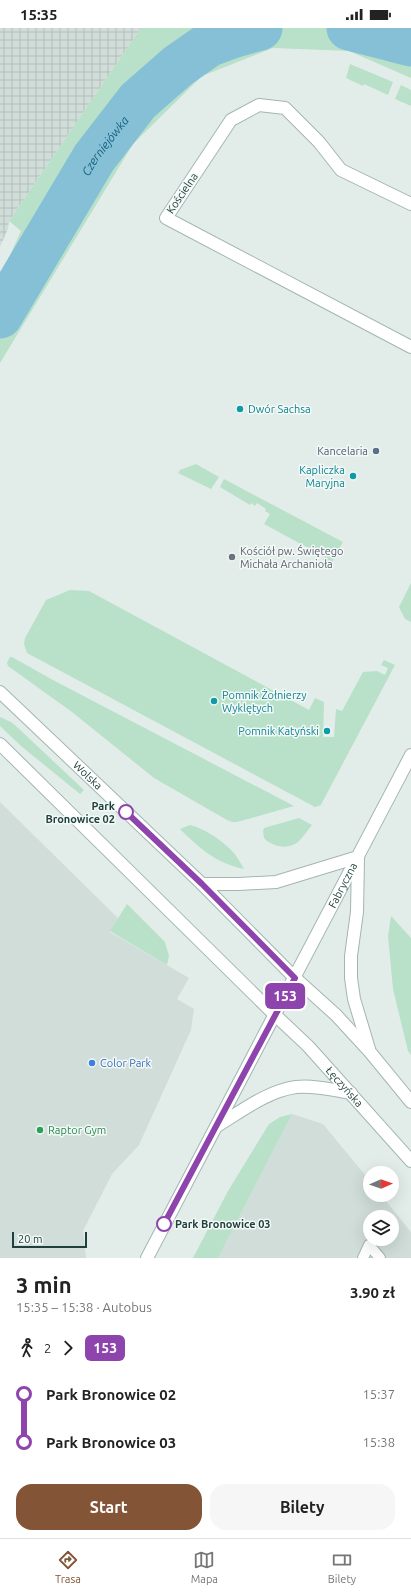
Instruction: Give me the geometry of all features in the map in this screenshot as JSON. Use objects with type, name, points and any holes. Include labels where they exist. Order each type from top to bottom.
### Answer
[{"type":"street","name":"Kościelna","points":[[411,204],[341,170],[319,142],[286,108],[259,105],[231,120],[166,218],[411,347]]},
{"type":"street","name":"Wolska","points":[[0,692],[202,884],[295,978]]},
{"type":"street","points":[[0,744],[275,1015]]},
{"type":"street","name":"Fabryczna","points":[[147,1258],[411,755]]},
{"type":"street","points":[[202,884],[276,882],[358,857],[357,912],[351,956],[351,978],[354,999],[370,1052]]},
{"type":"street","points":[[295,978],[336,1015],[370,1052],[411,1102]]},
{"type":"street","name":"Łęczyńska","points":[[275,1015],[308,1046],[411,1161]]},
{"type":"street","points":[[216,1127],[261,1099],[278,1091],[296,1087],[309,1087],[351,1093]]},
{"type":"lane","points":[[363,1258],[369,1245],[380,1258]]},
{"type":"shaded area","points":[[0,28],[141,28],[9,221],[8,229],[0,247]]},
{"type":"shaded area","points":[[0,802],[118,918],[110,932],[189,978],[177,999],[194,1009],[191,1030],[139,1145],[112,1174],[83,1231],[86,1258],[0,1258]]},
{"type":"shaded area","points":[[292,1114],[323,1124],[363,1173],[363,1202],[387,1202],[393,1210],[363,1210],[363,1246],[399,1246],[399,1217],[411,1232],[411,1258],[218,1258]]},
{"type":"green space","points":[[141,28],[411,28],[411,78],[349,51],[273,48],[202,76],[133,144],[0,363],[0,277],[21,231],[9,221]]},
{"type":"green space","points":[[350,64],[393,82],[388,95],[346,78]]},
{"type":"green space","points":[[401,85],[411,90],[411,106],[395,99]]},
{"type":"green space","points":[[196,464],[219,477],[211,489],[178,473],[180,470]]},
{"type":"green space","points":[[224,479],[343,542],[331,564],[323,560],[325,557],[264,524],[270,514],[265,511],[266,509],[257,503],[255,506],[251,503],[250,505],[220,487]]},
{"type":"green space","points":[[411,583],[411,622],[405,619],[399,607]]},
{"type":"green space","points":[[70,590],[89,591],[309,710],[315,698],[324,702],[323,737],[334,737],[336,709],[342,711],[363,672],[377,671],[385,675],[388,668],[381,665],[384,660],[395,665],[321,805],[315,807],[27,653],[24,644],[25,638],[46,600]]},
{"type":"green space","points":[[10,657],[294,806],[237,822],[227,820],[154,778],[72,712],[8,666],[7,663]]},
{"type":"green space","points":[[0,717],[16,726],[84,790],[80,794],[21,746],[0,726]]},
{"type":"green space","points":[[299,818],[312,825],[298,842],[285,847],[271,844],[264,838],[264,828]]},
{"type":"green space","points":[[190,825],[208,832],[225,844],[234,853],[244,869],[217,859],[194,843],[180,829]]},
{"type":"green space","points":[[127,904],[165,942],[169,956],[167,965],[110,931]]},
{"type":"green space","points":[[391,916],[411,938],[411,1055],[408,1051],[393,989],[388,936]]},
{"type":"green space","points":[[292,1114],[218,1258],[193,1258],[228,1191],[269,1124],[280,1117]]},
{"type":"waterway","name":"Czerniejówka","points":[[0,316],[94,158],[138,101],[178,66],[208,45],[260,28]]},
{"type":"waterway","name":"Czerniejówka","points":[[349,28],[411,44]]},
{"type":"bus line","name":"153","points":[[126,812],[202,884],[295,978],[164,1224]]},
{"type":"place","name":"Dwór Sachsa","points":[[240,409]]},
{"type":"place","name":"Kancelaria","points":[[376,451]]},
{"type":"place","name":"Kapliczka Maryjna","points":[[353,476]]},
{"type":"place","name":"Kościół pw. Świętego Michała Archanioła","points":[[232,557]]},
{"type":"place","name":"Pomnik Żołnierzy Wyklętych","points":[[214,701]]},
{"type":"place","name":"Pomnik Katyński","points":[[327,731]]},
{"type":"place","name":"Park Bronowice 02","points":[[126,812]]},
{"type":"place","name":"Color Park","points":[[92,1063]]},
{"type":"place","name":"Raptor Gym","points":[[40,1130]]},
{"type":"place","name":"Park Bronowice 03","points":[[164,1224]]}]
